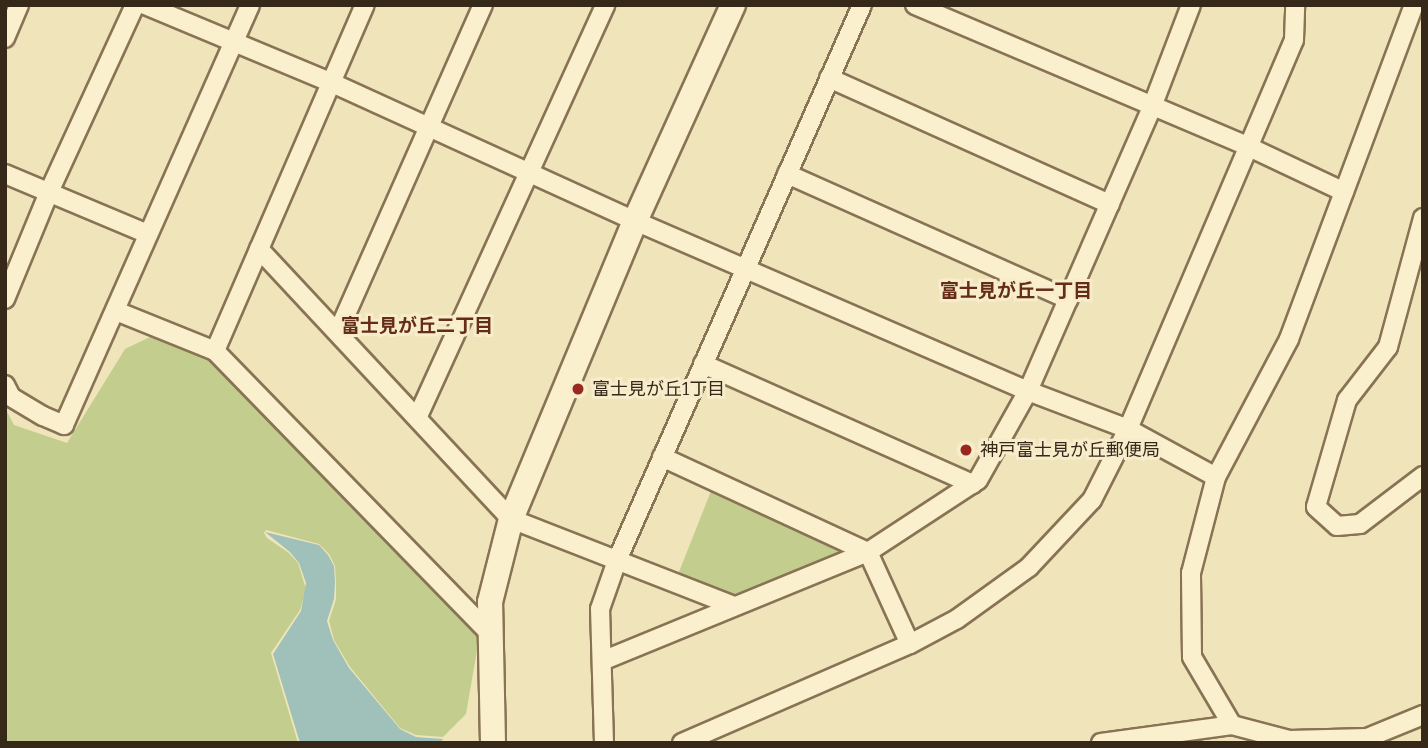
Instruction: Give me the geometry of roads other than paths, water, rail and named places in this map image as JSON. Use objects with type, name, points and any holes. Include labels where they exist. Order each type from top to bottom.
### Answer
[{"type":"street","points":[[5,38],[19,5]]},
{"type":"street","points":[[5,299],[49,192],[135,5]]},
{"type":"street","points":[[145,5],[330,82],[745,269],[1028,391],[1128,429],[1216,477]]},
{"type":"street","points":[[5,385],[11,397],[64,425],[250,5]]},
{"type":"street","points":[[215,351],[365,5]]},
{"type":"street","points":[[338,332],[483,5]]},
{"type":"street","points":[[418,416],[605,5]]},
{"type":"street","points":[[493,743],[490,601],[512,519],[635,221],[733,5]]},
{"type":"street","points":[[604,743],[600,609],[618,558],[862,5]]},
{"type":"street","points":[[915,5],[1249,148],[1344,192]]},
{"type":"street","points":[[682,743],[909,643],[957,619],[1029,567],[1091,500],[1128,429],[1294,40],[1295,5]]},
{"type":"street","points":[[1232,725],[1192,657],[1191,573],[1216,477],[1289,340],[1414,5]]},
{"type":"street","points":[[602,661],[868,552],[978,480],[1028,391],[1152,107],[1186,7]]},
{"type":"street","points":[[829,78],[1110,204]]},
{"type":"street","points":[[5,174],[148,234]]},
{"type":"street","points":[[787,174],[1068,299]]},
{"type":"street","points":[[1423,218],[1388,347],[1347,400],[1316,507],[1337,526],[1360,524],[1423,475]]},
{"type":"street","points":[[258,249],[418,416],[512,519],[618,558],[734,606]]},
{"type":"street","points":[[116,311],[215,351],[491,635]]},
{"type":"street","points":[[703,364],[972,484]]},
{"type":"street","points":[[662,457],[868,552],[909,643]]},
{"type":"street","points":[[1101,743],[1232,725],[1289,740],[1367,738],[1423,715]]},
{"type":"street","points":[[1395,743],[1404,723]]},
{"type":"water","points":[[265,532],[319,545],[328,555],[334,566],[335,582],[334,599],[327,621],[333,640],[349,668],[400,729],[416,737],[443,739],[440,743],[300,743],[273,654],[301,611],[306,583],[299,563]]},
{"type":"place","name":"富士見が丘1丁目","points":[[578,389]]},
{"type":"place","name":"神戸富士見が丘郵便局","points":[[966,450]]},
{"type":"district","name":"富士見が丘一丁目","points":[[1016,291]]},
{"type":"district","name":"富士見が丘二丁目","points":[[417,326]]}]
